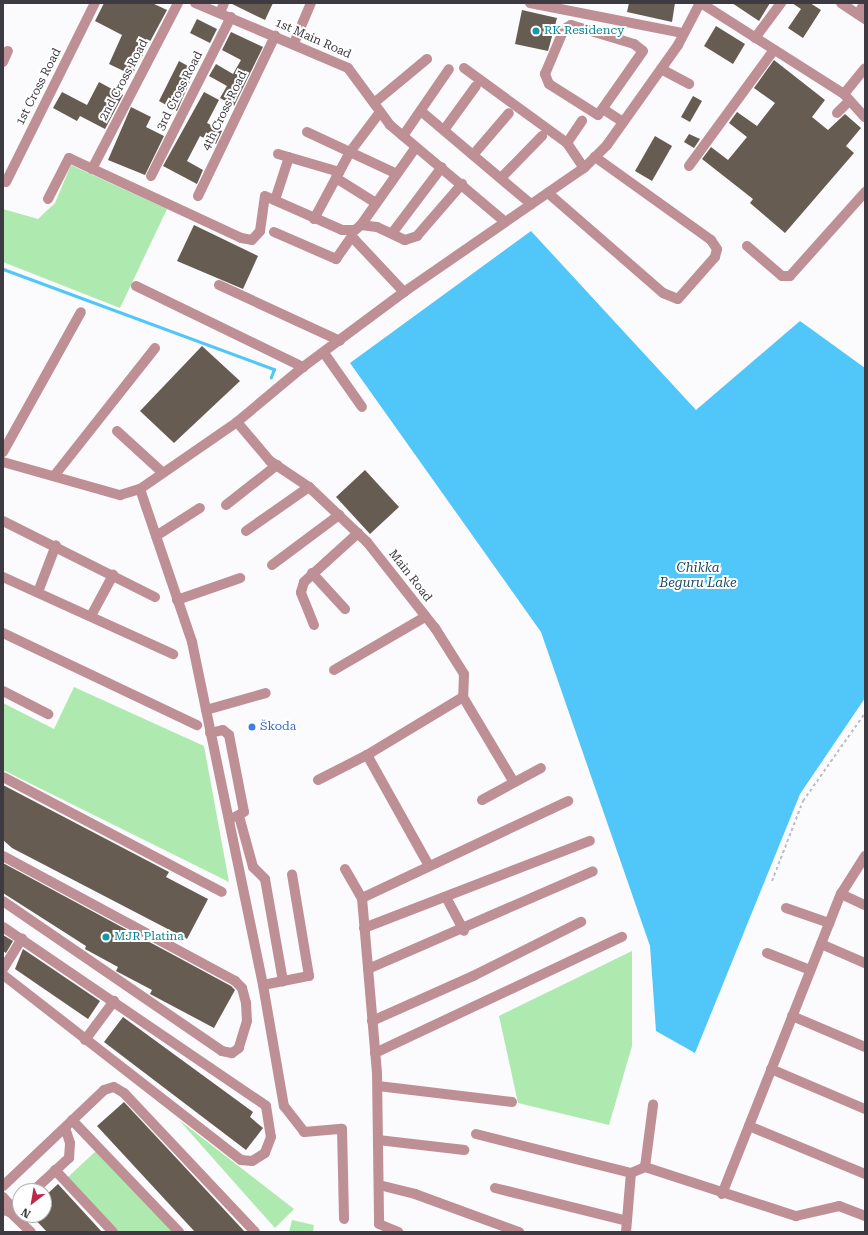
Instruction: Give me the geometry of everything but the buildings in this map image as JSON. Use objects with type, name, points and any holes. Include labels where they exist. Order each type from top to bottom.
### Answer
[{"type":"street","name":"1st Cross Road","points":[[6,182],[95,3]]},
{"type":"street","name":"2nd Cross Road","points":[[92,168],[178,3]]},
{"type":"street","name":"1st Main Road","points":[[195,3],[294,43],[348,68],[377,107],[403,136],[442,167],[505,222]]},
{"type":"street","points":[[220,13],[224,3]]},
{"type":"street","points":[[294,43],[311,3]]},
{"type":"street","points":[[530,3],[683,33]]},
{"type":"street","points":[[3,462],[120,495],[140,489],[237,422],[303,367],[324,353],[404,292],[584,168],[595,157],[623,122],[661,69],[700,3],[846,98],[865,117]]},
{"type":"street","points":[[755,38],[781,3]]},
{"type":"street","points":[[841,3],[861,17],[865,3]]},
{"type":"street","points":[[588,29],[589,15]]},
{"type":"street","name":"3rd Cross Road","points":[[152,176],[231,17]]},
{"type":"street","points":[[571,25],[588,29],[634,44],[643,52],[598,115],[549,84],[545,74],[564,29],[571,25]]},
{"type":"street","name":"4th Cross Road","points":[[198,196],[276,36]]},
{"type":"street","points":[[689,166],[774,50]]},
{"type":"street","points":[[3,62],[8,51]]},
{"type":"street","points":[[314,219],[350,152],[377,107],[427,59]]},
{"type":"street","points":[[464,68],[567,142],[584,168]]},
{"type":"street","points":[[837,113],[865,68]]},
{"type":"street","points":[[403,136],[422,112],[449,69]]},
{"type":"street","points":[[661,69],[689,84]]},
{"type":"street","points":[[444,130],[476,86]]},
{"type":"street","points":[[603,109],[623,122]]},
{"type":"street","points":[[422,112],[531,204]]},
{"type":"street","points":[[473,155],[509,113]]},
{"type":"street","points":[[567,142],[582,121]]},
{"type":"street","points":[[307,132],[396,173]]},
{"type":"street","points":[[501,178],[542,136]]},
{"type":"street","points":[[48,199],[69,158],[241,238],[252,240],[260,231],[265,196],[314,219],[342,230],[355,230],[361,225],[396,173],[416,147]]},
{"type":"street","points":[[278,154],[338,175],[376,203]]},
{"type":"street","points":[[275,200],[289,157]]},
{"type":"street","points":[[548,193],[663,293],[678,299],[715,257],[717,249],[711,240],[595,157]]},
{"type":"street","points":[[393,232],[442,167]]},
{"type":"street","points":[[361,225],[393,232],[405,240],[417,236],[462,184]]},
{"type":"street","points":[[747,246],[782,276],[790,276],[865,192]]},
{"type":"street","points":[[274,232],[336,259],[350,239],[354,239],[404,292]]},
{"type":"street","points":[[219,285],[340,341]]},
{"type":"street","points":[[136,286],[303,367]]},
{"type":"street","points":[[3,452],[81,312]]},
{"type":"street","points":[[54,476],[155,348]]},
{"type":"street","points":[[324,353],[362,407]]},
{"type":"street","name":"Main Road","points":[[237,422],[277,465],[309,487],[358,533],[425,617],[464,674],[463,697]]},
{"type":"street","points":[[117,431],[163,473]]},
{"type":"street","points":[[226,505],[277,465]]},
{"type":"street","points":[[246,531],[309,487]]},
{"type":"street","points":[[140,489],[192,642],[263,985],[284,1106],[304,1132],[342,1129],[344,1219]]},
{"type":"street","points":[[156,536],[200,508]]},
{"type":"street","points":[[272,565],[339,515]]},
{"type":"street","points":[[3,521],[56,545],[155,597]]},
{"type":"street","points":[[314,625],[301,592],[312,573],[358,533]]},
{"type":"street","points":[[38,592],[56,545]]},
{"type":"street","points":[[312,573],[345,609]]},
{"type":"street","points":[[91,616],[113,575]]},
{"type":"street","points":[[3,577],[173,654]]},
{"type":"street","points":[[177,600],[240,578]]},
{"type":"street","points":[[334,670],[425,617]]},
{"type":"street","points":[[3,633],[198,726]]},
{"type":"street","points":[[3,691],[48,714]]},
{"type":"street","points":[[206,710],[266,693]]},
{"type":"street","points":[[318,780],[367,755],[463,697],[513,781]]},
{"type":"street","points":[[210,733],[223,730],[229,736],[244,812],[239,816],[228,817]]},
{"type":"street","points":[[367,755],[428,864]]},
{"type":"street","points":[[482,800],[513,781],[541,768]]},
{"type":"street","points":[[3,777],[222,892]]},
{"type":"street","points":[[362,898],[428,864],[568,801]]},
{"type":"street","points":[[239,816],[253,867],[265,879],[283,981]]},
{"type":"street","points":[[364,928],[447,899],[590,841]]},
{"type":"street","points":[[3,856],[235,981],[242,988],[246,1003],[247,1021],[239,1048],[232,1053],[222,1051],[3,901]]},
{"type":"street","points":[[722,1194],[841,894],[865,856]]},
{"type":"street","points":[[345,869],[362,898],[378,1086],[380,1224],[398,1232]]},
{"type":"street","points":[[368,970],[464,931],[593,871]]},
{"type":"street","points":[[263,985],[309,976],[292,874]]},
{"type":"street","points":[[841,894],[865,905]]},
{"type":"street","points":[[447,899],[464,931]]},
{"type":"street","points":[[786,908],[829,923]]},
{"type":"street","points":[[372,1021],[473,976],[581,922]]},
{"type":"street","points":[[3,926],[266,1106],[271,1137],[265,1153],[252,1161],[241,1160],[3,975]]},
{"type":"street","points":[[375,1053],[622,937]]},
{"type":"street","points":[[3,970],[22,939]]},
{"type":"street","points":[[821,944],[865,963]]},
{"type":"street","points":[[767,953],[810,970]]},
{"type":"street","points":[[85,1040],[114,1001]]},
{"type":"street","points":[[792,1016],[865,1047]]},
{"type":"street","points":[[771,1069],[865,1109]]},
{"type":"street","points":[[378,1086],[512,1102]]},
{"type":"street","points":[[3,1186],[104,1090],[114,1087],[124,1093],[255,1232]]},
{"type":"street","points":[[645,1166],[653,1105]]},
{"type":"street","points":[[72,1120],[179,1232]]},
{"type":"street","points":[[749,1126],[865,1174]]},
{"type":"street","points":[[41,1183],[70,1152],[65,1128]]},
{"type":"street","points":[[476,1134],[631,1173],[645,1166],[722,1194],[796,1216],[839,1206],[865,1216]]},
{"type":"street","points":[[378,1140],[464,1150]]},
{"type":"street","points":[[55,1170],[113,1232]]},
{"type":"street","points":[[626,1232],[631,1173]]},
{"type":"street","points":[[379,1185],[415,1194],[519,1232]]},
{"type":"street","points":[[495,1188],[627,1221]]},
{"type":"street","points":[[3,1198],[9,1204],[7,1211],[31,1232]]},
{"type":"path","points":[[772,881],[803,801],[865,713]]},
{"type":"green space","points":[[71,165],[167,209],[120,308],[3,262],[3,209],[38,219],[55,203]]},
{"type":"green space","points":[[74,687],[204,746],[229,882],[3,770],[3,703],[54,729]]},
{"type":"green space","points":[[632,951],[632,1046],[609,1125],[518,1103],[499,1016]]},
{"type":"green space","points":[[179,1120],[294,1209],[275,1228]]},
{"type":"green space","points":[[97,1150],[174,1232],[119,1232],[67,1178]]},
{"type":"green space","points":[[292,1220],[314,1225],[313,1232],[289,1232]]},
{"type":"water","name":"Chikka Beguru Lake","points":[[531,231],[696,410],[800,321],[865,368],[865,698],[800,794],[695,1053],[656,1031],[650,946],[541,632],[350,363]]},
{"type":"waterway","points":[[3,269],[274,369],[271,377]]},
{"type":"place","name":"RK Residency","points":[[536,31]]},
{"type":"place","name":"Škoda","points":[[252,727]]},
{"type":"place","name":"MJR Platina","points":[[106,937]]}]
